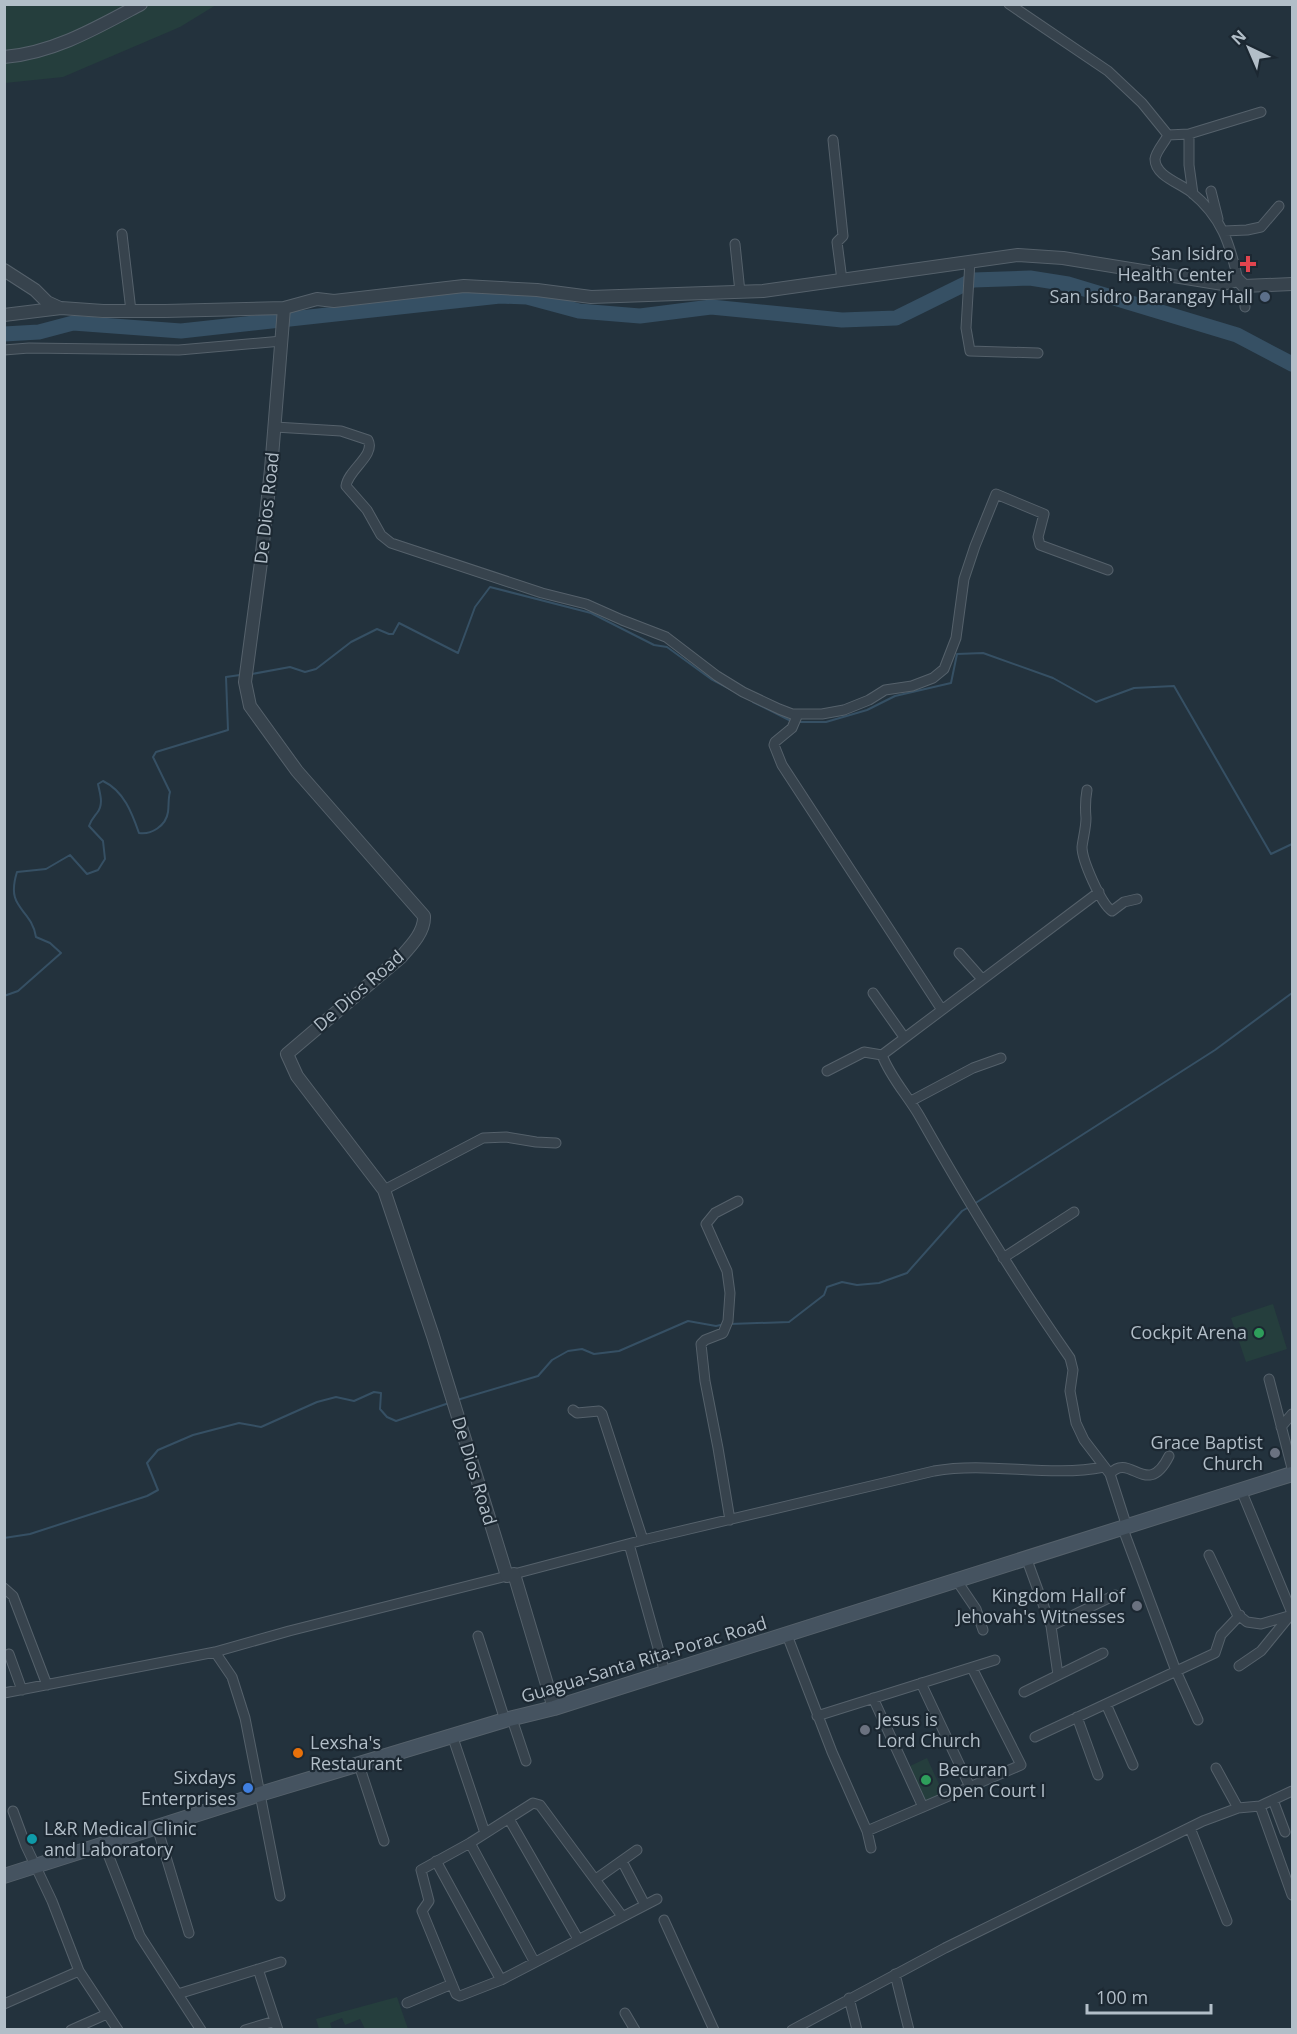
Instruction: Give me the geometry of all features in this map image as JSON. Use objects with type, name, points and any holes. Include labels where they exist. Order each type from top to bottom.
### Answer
[{"type":"main road","name":"Guagua-Santa Rita-Porac Road","points":[[4,1876],[260,1794],[453,1738],[509,1719],[554,1708],[1293,1474]]},
{"type":"street","points":[[4,57],[18,56],[53,47],[141,4]]},
{"type":"street","points":[[1009,4],[1108,71],[1142,104],[1168,135]]},
{"type":"street","points":[[1168,135],[1189,134],[1261,112]]},
{"type":"street","points":[[1189,134],[1189,165],[1193,194]]},
{"type":"street","points":[[1168,135],[1155,160],[1158,168],[1165,176],[1193,194],[1219,221]]},
{"type":"street","points":[[833,140],[843,236],[837,242],[842,280]]},
{"type":"street","points":[[1211,191],[1241,283],[1245,307]]},
{"type":"street","points":[[1224,231],[1261,227],[1279,206]]},
{"type":"street","points":[[122,234],[130,311]]},
{"type":"street","points":[[735,244],[740,292]]},
{"type":"street","points":[[4,315],[61,308],[130,311],[284,311],[317,299],[334,301],[464,286],[537,290],[591,297],[740,292],[784,289],[970,265],[1018,255],[1063,258],[1223,284],[1293,285]]},
{"type":"street","points":[[970,265],[966,328],[970,351],[1038,353]]},
{"type":"street","points":[[4,270],[35,290],[47,302],[61,308]]},
{"type":"street","name":"De Dios Road","points":[[284,311],[261,562],[245,682],[250,706],[297,771],[424,916],[419,934],[400,958],[287,1054],[297,1076],[384,1191],[554,1708]]},
{"type":"street","points":[[4,350],[29,348],[178,350],[283,336]]},
{"type":"street","points":[[275,427],[341,431],[368,440],[369,449],[345,484],[367,510],[381,535],[391,543],[542,593],[586,604],[666,637],[742,692],[797,716],[844,710],[869,700],[885,690],[912,686],[939,674],[944,669],[956,639],[964,579],[996,494],[1044,514],[1038,537],[1040,545],[1108,570]]},
{"type":"street","points":[[797,716],[792,728],[774,745],[782,765],[942,1010]]},
{"type":"street","points":[[1087,790],[1082,848],[1096,891],[1112,910],[1124,902],[1137,899]]},
{"type":"street","points":[[827,1071],[864,1052],[882,1054],[1099,892]]},
{"type":"street","points":[[959,953],[982,978]]},
{"type":"street","points":[[873,993],[904,1038]]},
{"type":"street","points":[[882,1054],[1003,1258],[1070,1358],[1073,1370],[1070,1391],[1076,1423],[1084,1440],[1107,1470],[1125,1528],[1176,1671],[1198,1720]]},
{"type":"street","points":[[911,1101],[973,1068],[1001,1058]]},
{"type":"street","points":[[384,1191],[483,1138],[506,1137],[556,1143]]},
{"type":"street","points":[[730,1520],[700,1344],[723,1333],[727,1324],[730,1293],[727,1271],[706,1224],[716,1213],[738,1201]]},
{"type":"street","points":[[1003,1258],[1074,1212]]},
{"type":"street","points":[[1269,1379],[1293,1468]]},
{"type":"street","points":[[573,1410],[577,1413],[599,1412],[602,1414],[643,1540]]},
{"type":"street","points":[[1281,1426],[1293,1414]]},
{"type":"street","points":[[4,1693],[215,1652],[643,1540],[956,1467],[1010,1470],[1113,1470],[1127,1467],[1141,1476],[1159,1472],[1169,1456]]},
{"type":"street","points":[[1241,1490],[1291,1615]]},
{"type":"street","points":[[629,1544],[665,1673]]},
{"type":"street","points":[[1209,1555],[1235,1610],[1246,1622],[1254,1624],[1291,1615]]},
{"type":"street","points":[[1027,1560],[1051,1626],[1058,1675]]},
{"type":"street","points":[[957,1581],[976,1609],[983,1630]]},
{"type":"street","points":[[4,1588],[13,1596],[47,1685]]},
{"type":"street","points":[[1051,1626],[1115,1595]]},
{"type":"street","points":[[1035,1737],[1215,1653],[1221,1635],[1240,1615]]},
{"type":"street","points":[[1239,1666],[1261,1651],[1291,1615]]},
{"type":"street","points":[[478,1635],[525,1761]]},
{"type":"street","points":[[787,1635],[817,1716],[867,1831],[872,1848]]},
{"type":"street","points":[[215,1652],[232,1677],[238,1691],[280,1896]]},
{"type":"street","points":[[1024,1692],[1103,1653]]},
{"type":"street","points":[[9,1654],[22,1690]]},
{"type":"street","points":[[817,1716],[995,1660]]},
{"type":"street","points":[[867,1831],[1021,1765],[972,1668]]},
{"type":"street","points":[[921,1683],[970,1787]]},
{"type":"street","points":[[873,1698],[923,1807]]},
{"type":"street","points":[[1106,1704],[1132,1765]]},
{"type":"street","points":[[1077,1717],[1098,1775]]},
{"type":"street","points":[[453,1738],[485,1833]]},
{"type":"street","points":[[359,1765],[384,1841]]},
{"type":"street","points":[[1216,1767],[1238,1808]]},
{"type":"street","points":[[798,2028],[895,1974],[1203,1821],[1238,1808],[1260,1806],[1293,1791]]},
{"type":"street","points":[[1273,1800],[1285,1832]]},
{"type":"street","points":[[622,1916],[540,1805],[533,1803],[470,1843],[421,1870],[429,1901],[422,1911],[456,1994],[460,1996],[501,1980],[657,1899]]},
{"type":"street","points":[[1260,1806],[1293,1894]]},
{"type":"street","points":[[13,1812],[52,1901],[79,1971],[118,2030]]},
{"type":"street","points":[[509,1819],[578,1939]]},
{"type":"street","points":[[157,1827],[189,1933]]},
{"type":"street","points":[[1190,1828],[1227,1921]]},
{"type":"street","points":[[470,1843],[534,1961]]},
{"type":"street","points":[[104,1845],[140,1936],[201,2030]]},
{"type":"street","points":[[596,1880],[637,1850]]},
{"type":"street","points":[[622,1861],[645,1905]]},
{"type":"street","points":[[436,1862],[501,1980]]},
{"type":"street","points":[[664,1920],[714,2030]]},
{"type":"street","points":[[178,1994],[281,1962]]},
{"type":"street","points":[[245,2030],[276,2025],[258,1969]]},
{"type":"street","points":[[4,2004],[79,1971]]},
{"type":"street","points":[[895,1974],[909,2030]]},
{"type":"street","points":[[407,2003],[452,1984]]},
{"type":"street","points":[[849,1998],[857,2030]]},
{"type":"street","points":[[625,2013],[634,2030]]},
{"type":"street","points":[[71,2030],[107,2014]]},
{"type":"green space","points":[[5,5],[216,5],[180,27],[63,77],[5,83]]},
{"type":"green space","name":"Cockpit Arena","points":[[1273,1304],[1287,1349],[1246,1362],[1231,1318]]},
{"type":"green space","name":"Becuran Open Court I","points":[[927,1758],[943,1793],[925,1801],[910,1766]]},
{"type":"green space","points":[[397,1997],[408,2029],[365,2029],[360,2019],[345,2025],[342,2018],[330,2023],[332,2029],[319,2029],[316,2019]]},
{"type":"waterway","points":[[4,334],[39,332],[73,323],[181,331],[500,296],[527,297],[579,311],[640,316],[711,307],[842,320],[896,318],[973,280],[1030,278],[1068,284],[1237,335],[1292,364]]},
{"type":"waterway","points":[[252,674],[290,667],[305,672],[316,669],[351,642],[377,629],[393,634],[399,623],[458,653],[475,607],[490,587],[591,613],[654,645],[667,647],[711,679],[732,690]]},
{"type":"waterway","points":[[799,722],[826,722],[867,710],[895,696],[951,683],[957,654],[983,653],[1053,678],[1096,702],[1134,688],[1174,686],[1271,854],[1292,844]]},
{"type":"waterway","points":[[4,996],[18,991],[61,953],[50,943],[36,937],[33,927],[16,901],[14,884],[17,872],[46,869],[70,855],[87,874],[98,870],[105,859],[103,841],[89,826],[99,810],[101,799],[98,784],[103,781],[122,797],[139,833],[148,833],[161,825],[167,817],[170,792],[153,757],[156,752],[228,730],[226,677],[240,675]]},
{"type":"waterway","points":[[753,702],[793,722]]},
{"type":"waterway","points":[[974,1204],[1215,1050],[1292,993]]},
{"type":"waterway","points":[[730,1324],[789,1322],[824,1295],[827,1287],[842,1282],[857,1285],[879,1283],[907,1273],[962,1211],[969,1207]]},
{"type":"waterway","points":[[457,1400],[538,1376],[552,1360],[568,1351],[582,1349],[594,1354],[619,1351],[688,1321],[716,1326],[725,1324]]},
{"type":"waterway","points":[[4,1538],[30,1534],[147,1496],[158,1490],[147,1463],[158,1450],[193,1435],[239,1423],[261,1427],[317,1402],[336,1397],[354,1401],[374,1392],[381,1393],[380,1409],[387,1417],[396,1421],[449,1403]]},
{"type":"place","name":"San Isidro Health Center","points":[[1248,264]]},
{"type":"place","name":"San Isidro Barangay Hall","points":[[1265,297]]},
{"type":"place","name":"Cockpit Arena","points":[[1259,1333]]},
{"type":"place","name":"Grace Baptist Church","points":[[1275,1453]]},
{"type":"place","name":"Kingdom Hall of Jehovah's Witnesses","points":[[1137,1606]]},
{"type":"place","name":"Jesus is Lord Church","points":[[865,1730]]},
{"type":"place","name":"Lexsha's Restaurant","points":[[298,1753]]},
{"type":"place","name":"Becuran Open Court I","points":[[926,1780]]},
{"type":"place","name":"Sixdays Enterprises","points":[[248,1788]]},
{"type":"place","name":"L&R Medical Clinic and Laboratory","points":[[32,1839]]}]
